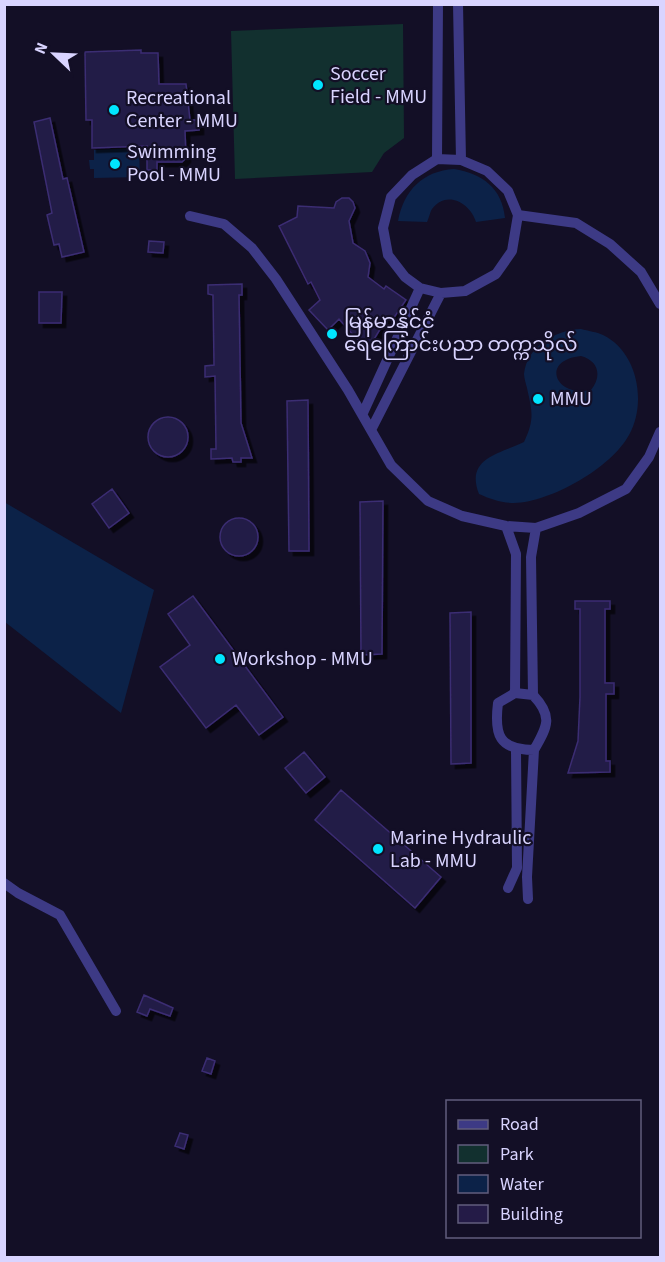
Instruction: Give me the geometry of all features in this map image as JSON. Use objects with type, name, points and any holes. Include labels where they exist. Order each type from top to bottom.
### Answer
[{"type":"street","points":[[437,159],[438,4]]},
{"type":"street","points":[[458,4],[461,160]]},
{"type":"street","points":[[437,159],[461,160],[487,171],[508,191],[518,215],[512,251],[496,274],[465,291],[441,293],[420,288],[405,277],[388,255],[383,228],[391,197],[412,175],[437,159]]},
{"type":"street","points":[[518,215],[576,223],[610,244],[641,272],[660,304]]},
{"type":"street","points":[[190,216],[224,224],[252,248],[276,279],[363,413],[391,465],[428,501],[462,516],[506,526],[536,528],[579,513],[627,489],[649,457],[660,432]]},
{"type":"street","points":[[363,413],[420,288]]},
{"type":"street","points":[[371,430],[441,293]]},
{"type":"street","points":[[506,526],[516,554],[515,693]]},
{"type":"street","points":[[533,695],[531,557],[536,528]]},
{"type":"street","points":[[528,899],[527,877],[534,750],[546,730],[545,707],[533,695],[515,693],[498,703],[495,725],[504,741],[516,750],[534,750]]},
{"type":"street","points":[[508,888],[517,868],[516,750]]},
{"type":"street","points":[[4,883],[60,915],[116,1011]]},
{"type":"green space","name":"Soccer Field - MMU","points":[[403,24],[404,138],[384,153],[372,172],[235,179],[231,31]]},
{"type":"water","name":"Swimming Pool - MMU","points":[[139,148],[140,177],[94,178],[94,169],[90,169],[89,160],[94,160],[94,150]]},
{"type":"water","points":[[454,169],[474,175],[489,184],[500,198],[505,218],[476,222],[464,205],[458,201],[445,200],[432,209],[427,222],[398,221],[405,200],[417,184],[433,174]]},
{"type":"water","points":[[581,329],[603,335],[624,353],[636,379],[638,394],[634,422],[629,435],[609,459],[594,471],[579,481],[545,497],[514,503],[479,494],[476,482],[480,465],[495,454],[524,442],[530,427],[532,415],[524,374],[531,355],[544,341],[571,330]],"holes":[[[581,356],[592,361],[597,370],[597,379],[591,390],[568,389],[561,384],[557,378],[560,364],[568,359]]]},
{"type":"water","points":[[4,502],[154,590],[121,713],[5,622]]},
{"type":"building","name":"Recreational Center - MMU","points":[[141,50],[141,53],[158,53],[159,84],[186,84],[190,120],[199,120],[199,130],[185,131],[186,158],[182,162],[157,162],[157,170],[147,170],[147,146],[92,148],[92,120],[86,120],[85,52]]},
{"type":"building","points":[[50,118],[63,179],[67,178],[84,252],[62,257],[59,244],[54,245],[47,215],[52,213],[34,122]]},
{"type":"building","points":[[342,198],[349,198],[355,208],[349,221],[353,243],[365,251],[370,263],[368,277],[384,289],[386,286],[406,300],[393,319],[388,316],[370,346],[356,338],[339,319],[328,330],[309,310],[320,300],[311,282],[308,284],[279,226],[297,217],[298,206],[334,208],[336,202]]},
{"type":"building","points":[[149,241],[164,242],[163,253],[148,252]]},
{"type":"building","points":[[242,284],[242,295],[239,295],[241,423],[252,458],[241,458],[241,462],[233,462],[232,458],[211,459],[211,449],[216,449],[215,376],[205,377],[205,366],[214,365],[213,295],[208,294],[208,285]]},
{"type":"building","points":[[39,292],[62,292],[61,323],[39,323]]},
{"type":"building","points":[[308,400],[309,551],[289,551],[287,401]]},
{"type":"building","points":[[168,417],[176,418],[182,423],[187,429],[187,445],[182,451],[176,456],[168,457],[160,456],[154,451],[149,445],[148,437],[149,429],[154,423],[160,418]]},
{"type":"building","points":[[112,489],[129,513],[109,528],[92,504]]},
{"type":"building","points":[[383,501],[382,654],[361,655],[360,502]]},
{"type":"building","points":[[239,518],[252,524],[258,537],[252,550],[239,556],[226,550],[220,537],[226,524]]},
{"type":"building","name":"Workshop - MMU","points":[[193,596],[283,717],[259,735],[236,705],[206,728],[160,667],[190,645],[168,614]]},
{"type":"building","points":[[575,601],[610,601],[610,609],[605,609],[605,683],[614,683],[614,694],[606,694],[606,761],[610,761],[610,772],[568,773],[578,741],[580,697],[580,609],[575,609]]},
{"type":"building","points":[[471,612],[471,763],[451,764],[450,613]]},
{"type":"building","points":[[304,752],[325,777],[306,793],[285,768]]},
{"type":"building","name":"Marine Hydraulic Lab - MMU","points":[[341,790],[441,877],[415,908],[315,820]]},
{"type":"building","points":[[144,995],[173,1008],[170,1016],[150,1009],[147,1016],[137,1012]]},
{"type":"building","points":[[207,1058],[215,1061],[211,1074],[202,1071]]},
{"type":"building","points":[[180,1133],[188,1135],[184,1149],[175,1146]]},
{"type":"place","name":"Soccer Field - MMU","points":[[318,85]]},
{"type":"place","name":"Recreational Center - MMU","points":[[114,110]]},
{"type":"place","name":"Swimming Pool - MMU","points":[[115,164]]},
{"type":"place","name":"မြန်မာနိုင်ငံ ရေကြောင်းပညာ တက္ကသိုလ်","points":[[332,334]]},
{"type":"place","name":"MMU","points":[[538,399]]},
{"type":"place","name":"Workshop - MMU","points":[[220,659]]},
{"type":"place","name":"Marine Hydraulic Lab - MMU","points":[[378,849]]}]
